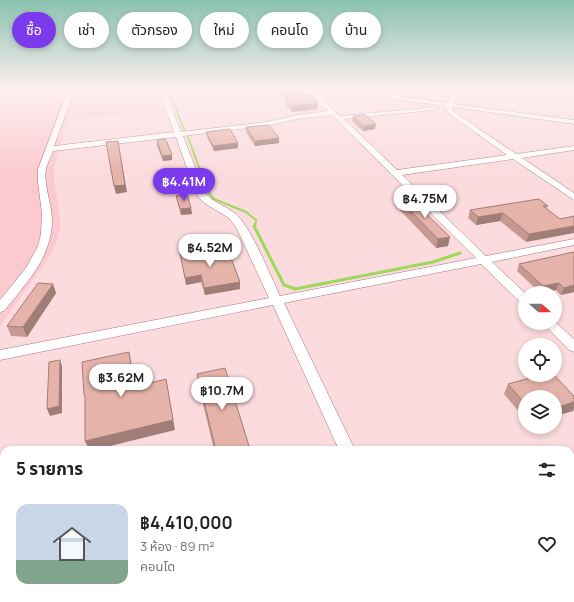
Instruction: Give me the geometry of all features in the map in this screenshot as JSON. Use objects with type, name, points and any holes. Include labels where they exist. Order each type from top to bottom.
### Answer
[{"type":"lane","points":[[0,308],[32,268],[44,246],[47,232],[47,219],[41,178],[42,169],[61,116]]},
{"type":"lane","points":[[171,116],[201,194],[207,201],[232,216],[242,228],[345,446]]},
{"type":"lane","points":[[49,149],[266,124],[297,117],[331,116]]},
{"type":"lane","points":[[335,116],[518,293]]},
{"type":"lane","points":[[456,116],[572,195]]},
{"type":"lane","points":[[527,116],[574,122]]},
{"type":"lane","points":[[394,173],[574,148]]},
{"type":"lane","points":[[0,354],[574,242]]},
{"type":"lane","points":[[556,330],[574,347]]},
{"type":"shaded area","points":[[0,116],[69,116],[54,167],[54,178],[61,225],[57,240],[51,254],[0,326]]},
{"type":"shaded area","points":[[71,116],[99,116],[70,119]]},
{"type":"building","points":[[353,116],[366,116],[376,124],[364,126]]},
{"type":"building","points":[[269,125],[279,138],[255,141],[246,127]]},
{"type":"building","points":[[230,129],[238,143],[213,146],[206,132]]},
{"type":"building","points":[[161,139],[166,140],[172,155],[162,156],[157,141]]},
{"type":"building","points":[[118,141],[125,185],[114,186],[106,142]]},
{"type":"building","points":[[187,194],[191,208],[180,209],[176,196]]},
{"type":"building","points":[[411,199],[450,237],[438,239],[400,200]]},
{"type":"building","points":[[539,199],[548,206],[543,206],[560,219],[574,216],[574,226],[529,234],[503,213],[478,217],[470,210]]},
{"type":"building","points":[[228,250],[240,282],[204,288],[201,275],[185,278],[180,253],[192,251],[193,254]]},
{"type":"building","points":[[574,252],[574,285],[564,288],[559,283],[543,286],[519,264]]},
{"type":"building","points":[[38,283],[53,284],[23,327],[7,326]]},
{"type":"building","points":[[129,352],[134,387],[166,379],[173,420],[85,441],[85,395],[82,362]]},
{"type":"building","points":[[60,360],[59,406],[47,409],[49,362]]},
{"type":"building","points":[[225,368],[249,446],[215,446],[197,374]]},
{"type":"building","points":[[518,381],[561,382],[574,396],[574,402],[562,406],[562,390],[518,390],[518,396],[508,384]]},
{"type":"waterway","points":[[179,116],[185,132]]},
{"type":"waterway","points":[[188,137],[208,192],[214,199],[246,212],[256,220],[255,227]]},
{"type":"waterway","points":[[254,226],[284,285],[295,289],[433,262],[460,253]]}]
